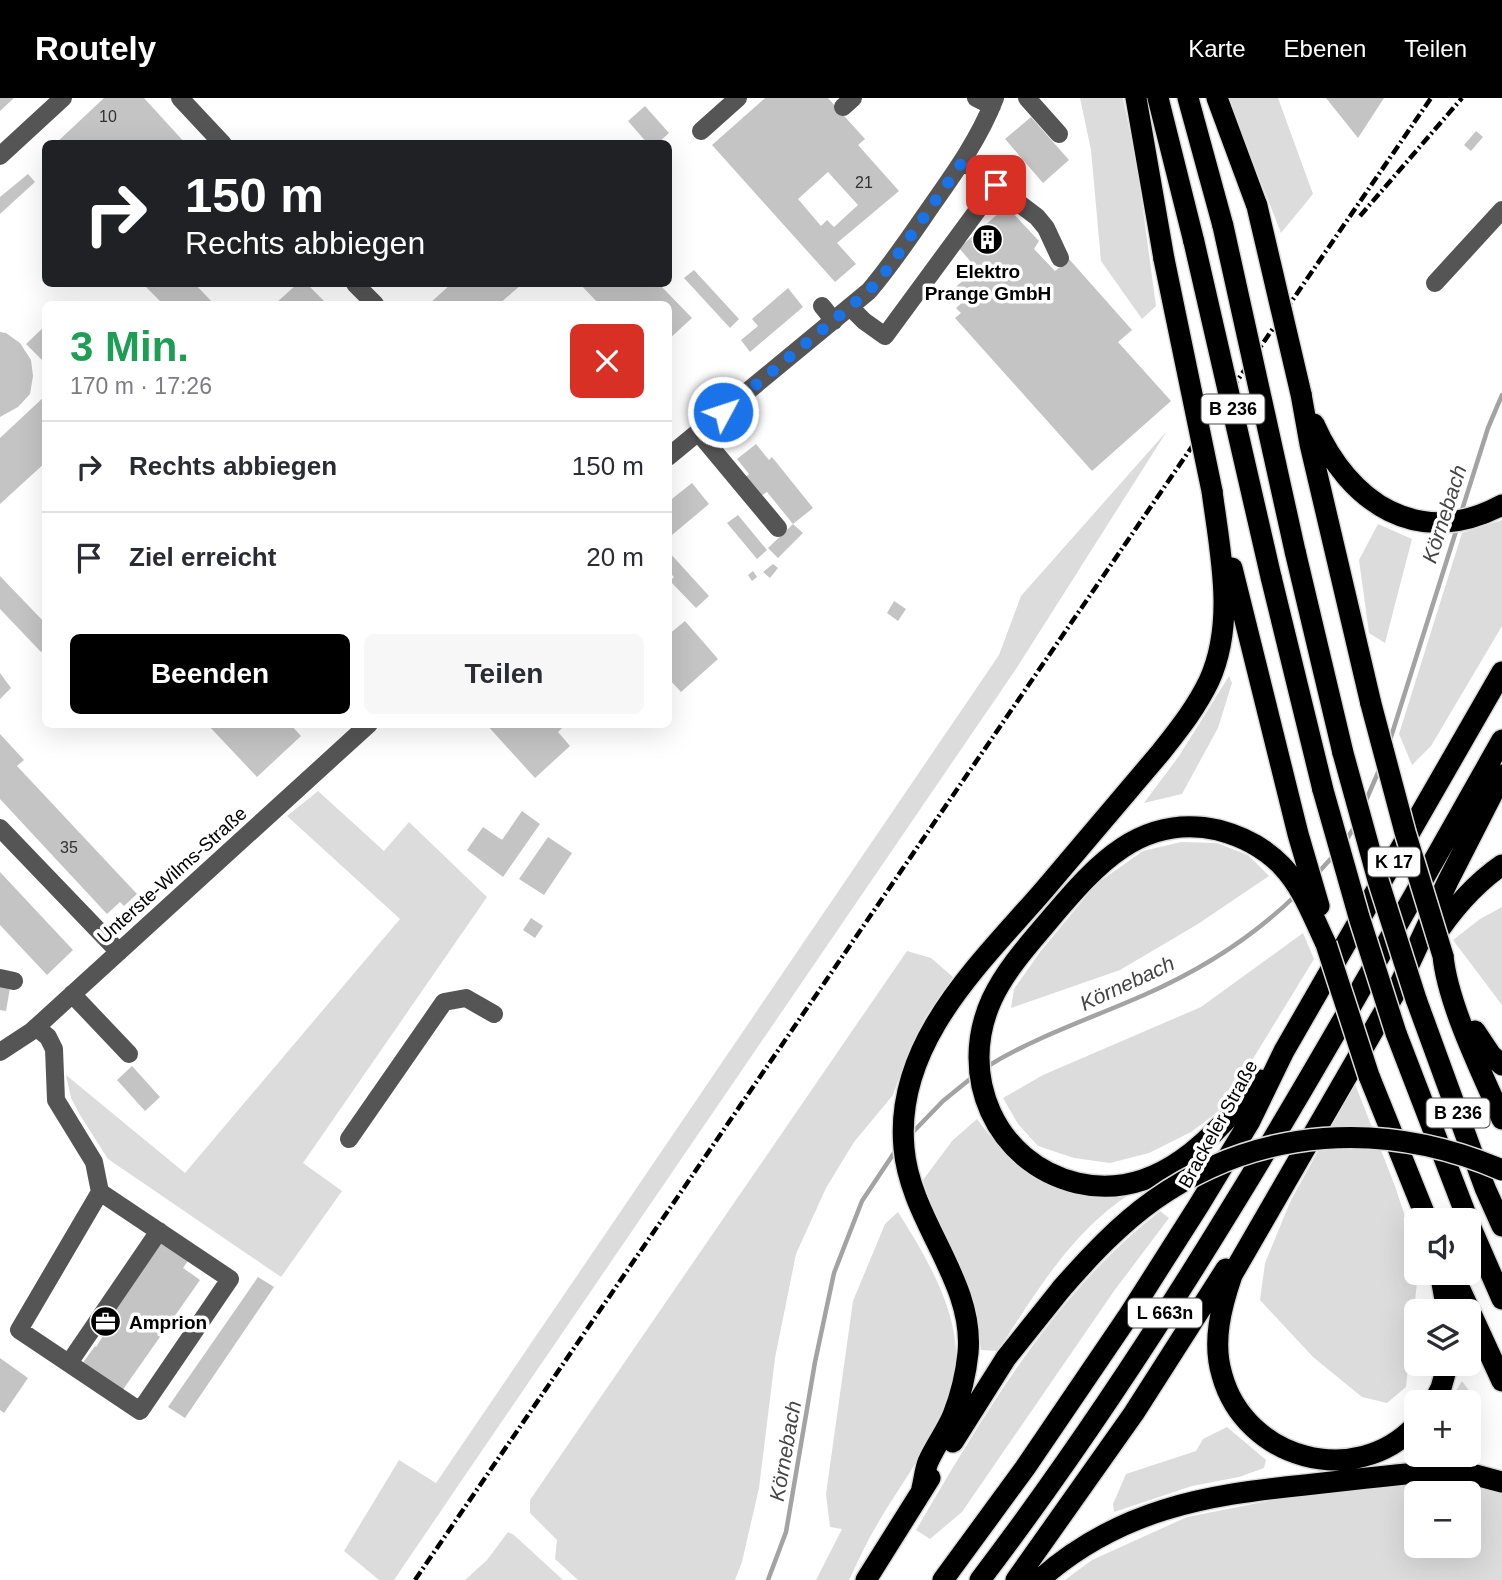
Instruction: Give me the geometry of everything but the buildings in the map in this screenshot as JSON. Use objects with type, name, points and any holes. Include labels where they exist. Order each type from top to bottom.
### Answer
[{"type":"highway","points":[[1136,98],[1164,259],[1212,491],[1298,834],[1322,916],[1326,944]]},
{"type":"highway","name":"B 236","points":[[1158,98],[1323,790],[1359,917],[1396,1032],[1463,1208]]},
{"type":"highway","name":"B 236","points":[[1188,98],[1223,226],[1343,753],[1408,993],[1502,1226]]},
{"type":"highway","points":[[1217,98],[1256,206],[1371,704],[1405,832],[1443,956],[1445,973],[1502,1119]]},
{"type":"highway","points":[[1301,394],[1337,466],[1356,487],[1384,510],[1415,521],[1436,523],[1476,517],[1502,505]]},
{"type":"highway","points":[[922,1488],[927,1464],[953,1416],[968,1353],[968,1331],[958,1288],[914,1193],[905,1158],[904,1117],[908,1088],[915,1067],[941,1014],[1192,713],[1210,679],[1223,629],[1224,596],[1212,491]]},
{"type":"highway","name":"Brackeler Straße","points":[[943,1580],[1025,1468],[1129,1315],[1250,1121],[1284,1051],[1502,673]]},
{"type":"highway","name":"K 17","points":[[1334,1036],[1502,740]]},
{"type":"highway","points":[[1408,993],[1448,881],[1502,775]]},
{"type":"highway","points":[[1284,1051],[1206,1142],[1186,1158],[1160,1174],[1109,1186],[1079,1183],[1057,1176],[1024,1157],[1001,1130],[988,1108],[978,1068],[978,1051],[985,1016],[993,997],[1009,970],[1087,875],[1116,851],[1153,832],[1200,826],[1223,831],[1265,851],[1298,886],[1326,944],[1369,1076],[1422,1208]]},
{"type":"highway","points":[[1404,1435],[1392,1445],[1371,1454],[1352,1459],[1330,1460],[1282,1449],[1262,1435],[1243,1418],[1222,1375],[1217,1345],[1224,1299],[1232,1275],[1254,1235],[1408,993],[1452,911],[1477,885],[1502,865]]},
{"type":"highway","points":[[1443,956],[1452,970],[1479,1040],[1502,1065]]},
{"type":"highway","name":"L 663n","points":[[980,1580],[1048,1487],[1153,1331],[1334,1036]]},
{"type":"highway","points":[[866,1580],[1006,1358],[1062,1288],[1113,1233],[1153,1201],[1205,1170],[1244,1154],[1320,1138],[1361,1137],[1436,1146],[1502,1170]]},
{"type":"highway","points":[[1016,1580],[1134,1413],[1224,1271],[1254,1235]]},
{"type":"highway","name":"B 236","points":[[1481,1250],[1502,1299]]},
{"type":"highway","points":[[1458,1285],[1502,1381]]},
{"type":"highway","points":[[1040,1580],[1083,1547],[1114,1528],[1155,1511],[1195,1500],[1247,1491],[1438,1471],[1468,1473],[1502,1482]]},
{"type":"street","points":[[0,156],[63,98]]},
{"type":"street","points":[[180,98],[219,140]]},
{"type":"street","points":[[701,131],[738,98]]},
{"type":"street","points":[[1027,98],[1059,134]]},
{"type":"street","points":[[672,454],[698,432],[752,376],[834,320],[869,291],[887,270],[963,161],[987,101]]},
{"type":"street","points":[[963,161],[1037,217],[1046,228],[1060,258]]},
{"type":"street","points":[[850,307],[863,321],[885,336],[996,185]]},
{"type":"street","points":[[1435,283],[1502,210]]},
{"type":"street","points":[[358,287],[372,301]]},
{"type":"street","points":[[822,306],[834,320]]},
{"type":"street","points":[[698,432],[778,528]]},
{"type":"street","name":"Unterste-Wilms-Straße","points":[[0,1052],[36,1027],[365,728]]},
{"type":"street","points":[[0,828],[119,952]]},
{"type":"street","points":[[72,994],[129,1054]]},
{"type":"street","points":[[349,1139],[444,1002],[466,998],[494,1014]]},
{"type":"street","points":[[36,1027],[48,1037],[54,1049],[56,1100],[94,1162],[100,1192],[19,1330],[140,1411],[230,1279],[100,1192]]},
{"type":"street","points":[[69,1363],[159,1231]]},
{"type":"shaded area","points":[[1080,98],[1123,98],[1138,173],[1156,306],[1142,319],[1101,261],[1091,150]]},
{"type":"shaded area","points":[[1228,98],[1278,98],[1313,194],[1281,233]]},
{"type":"shaded area","points":[[1167,431],[1016,669],[394,1580],[379,1580],[344,1551],[399,1460],[436,1483],[999,655],[1021,596]]},
{"type":"shaded area","points":[[1502,520],[1502,626],[1431,746],[1412,765],[1399,734],[1462,533]]},
{"type":"shaded area","points":[[1378,524],[1412,539],[1385,643],[1369,633],[1359,560]]},
{"type":"shaded area","points":[[1229,676],[1232,683],[1218,728],[1182,794],[1144,803],[1179,756]]},
{"type":"shaded area","points":[[318,791],[384,851],[409,822],[487,897],[303,1163],[342,1191],[281,1277],[108,1159],[71,1098],[66,1075],[185,1173],[400,919],[287,816]]},
{"type":"shaded area","points":[[1181,842],[1217,843],[1248,855],[1269,876],[1198,924],[1120,970],[1011,1008],[1014,989],[1040,952],[1096,884],[1143,851]]},
{"type":"shaded area","points":[[1502,907],[1502,1005],[1453,940],[1480,919]]},
{"type":"shaded area","points":[[1303,933],[1314,959],[1223,1108],[1191,1132],[1149,1153],[1110,1163],[1074,1158],[1038,1146],[1018,1124],[1003,1098],[1043,1075],[1201,1007]]},
{"type":"shaded area","points":[[907,951],[931,958],[953,977],[926,1016],[910,1048],[893,1095],[854,1142],[826,1188],[796,1254],[775,1358],[759,1488],[742,1562],[735,1580],[578,1580],[555,1559],[557,1540],[530,1513],[530,1500]]},
{"type":"shaded area","points":[[1355,1084],[1404,1213],[1404,1285],[1417,1285],[1415,1299],[1404,1299],[1406,1387],[1387,1403],[1362,1397],[1313,1357],[1260,1300],[1265,1263],[1291,1200]]},
{"type":"shaded area","points":[[977,1119],[990,1136],[1020,1164],[1137,1190],[1115,1205],[1076,1241],[1042,1284],[998,1351],[981,1350],[964,1284],[937,1222],[923,1180],[952,1141]]},
{"type":"shaded area","points":[[1160,1211],[1169,1218],[1114,1291],[962,1512],[930,1539],[916,1530],[1023,1358],[1086,1280]]},
{"type":"shaded area","points":[[898,1212],[939,1285],[946,1304],[956,1344],[955,1372],[943,1410],[927,1443],[874,1530],[849,1580],[816,1580],[842,1529],[830,1527],[826,1494],[853,1301],[885,1224]]},
{"type":"shaded area","points":[[1462,1381],[1469,1390],[1456,1390]]},
{"type":"shaded area","points":[[1227,1427],[1266,1460],[1264,1468],[1239,1477],[1192,1486],[1114,1512],[1113,1504],[1126,1474],[1196,1451],[1203,1439]]},
{"type":"shaded area","points":[[1404,1486],[1404,1558],[1481,1558],[1481,1487],[1502,1492],[1502,1580],[1065,1580],[1092,1560],[1187,1517],[1294,1496]]},
{"type":"shaded area","points":[[508,1532],[563,1580],[465,1580],[487,1560]]},
{"type":"waterway","name":"Körnebach","points":[[1461,513],[1488,428],[1502,395]]},
{"type":"waterway","name":"Körnebach","points":[[1390,740],[1457,528]]},
{"type":"waterway","name":"Körnebach","points":[[1364,805],[1380,768]]},
{"type":"waterway","name":"Körnebach","points":[[1345,842],[1355,826]]},
{"type":"waterway","name":"Körnebach","points":[[1317,874],[1335,854]]},
{"type":"waterway","name":"Körnebach","points":[[988,1066],[1045,1036],[1186,975],[1244,939],[1296,895]]},
{"type":"waterway","name":"Körnebach","points":[[912,1133],[943,1101],[975,1075]]},
{"type":"waterway","name":"Körnebach","points":[[768,1580],[786,1532],[815,1362],[834,1273],[862,1201],[896,1150]]},
{"type":"railway","points":[[415,1580],[1431,98]]},
{"type":"railway","points":[[1360,216],[1462,98]]},
{"type":"place","name":"Elektro Prange GmbH","points":[[988,240]]},
{"type":"place","name":"Amprion","points":[[106,1322]]},
{"type":"route","points":[[723,412],[869,291],[887,270],[963,161],[996,185]]}]
